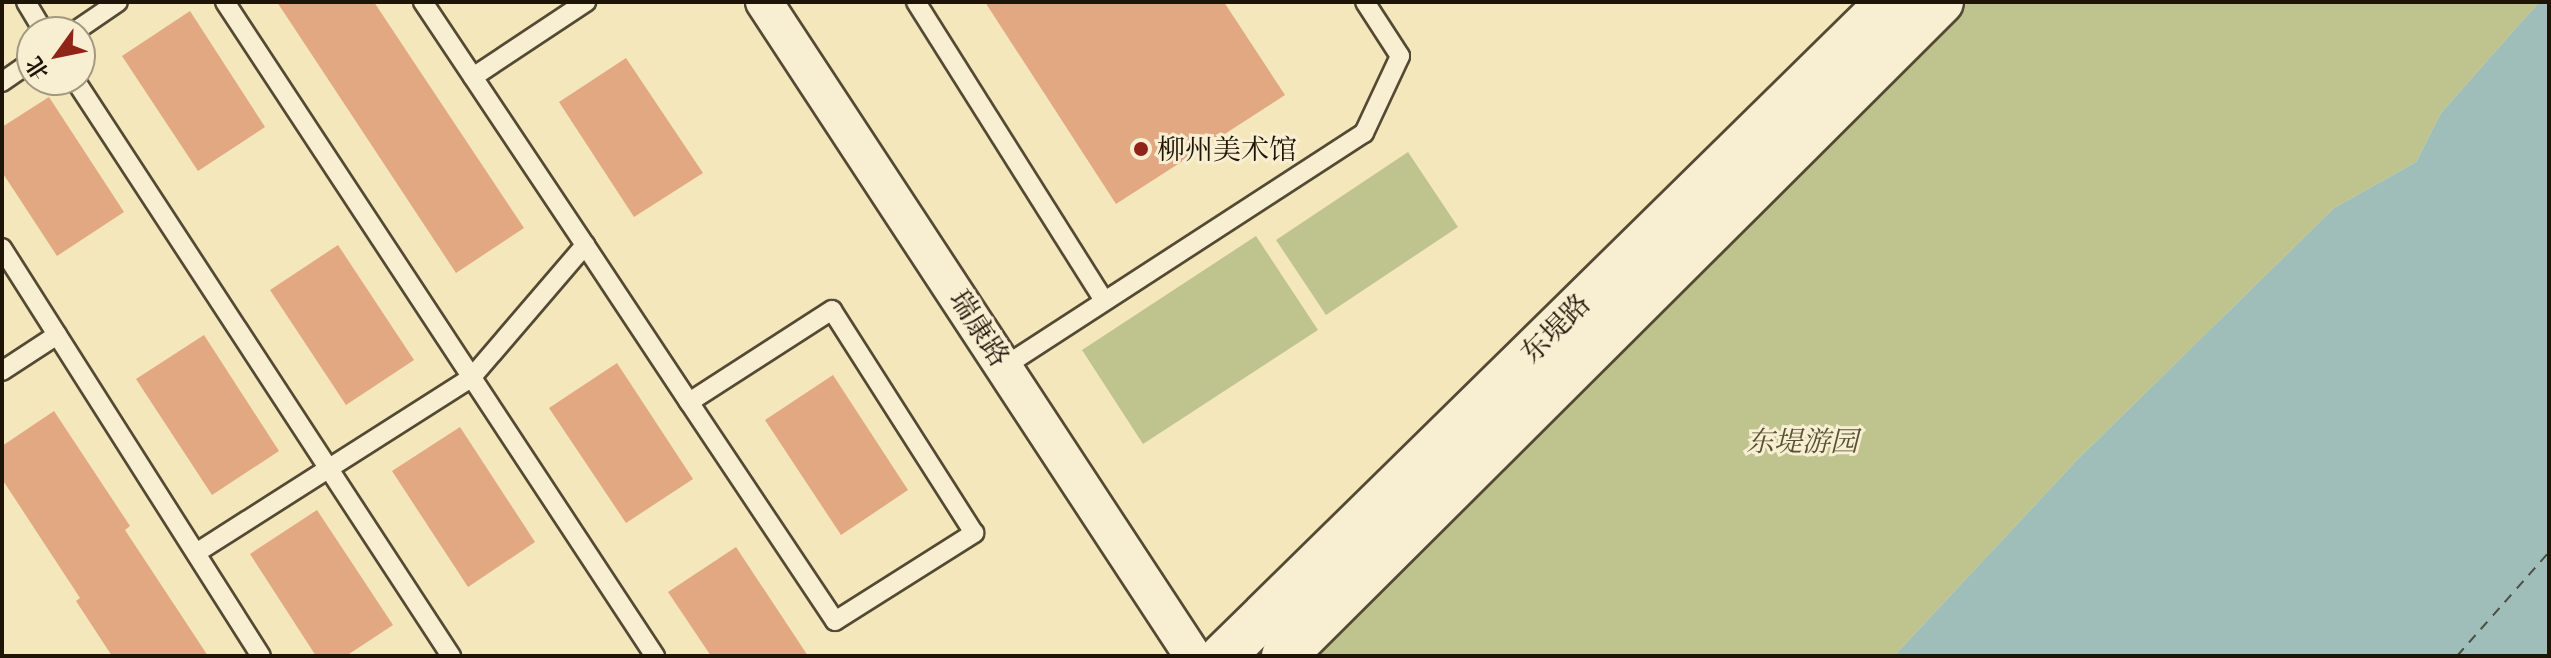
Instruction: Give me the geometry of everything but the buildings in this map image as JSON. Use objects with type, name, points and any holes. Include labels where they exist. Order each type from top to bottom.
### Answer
[{"type":"main road","name":"东堤路","points":[[1223,656],[1889,2]]},
{"type":"main road","points":[[1284,656],[1941,2]]},
{"type":"street","name":"瑞康路","points":[[764,2],[1193,656]]},
{"type":"lane","points":[[96,17],[118,2]]},
{"type":"lane","points":[[225,2],[655,656]]},
{"type":"lane","points":[[423,2],[585,245],[689,402],[835,621],[974,533],[832,310],[689,402]]},
{"type":"lane","points":[[473,77],[586,2]]},
{"type":"lane","points":[[916,2],[1104,301]]},
{"type":"lane","points":[[1005,366],[1364,133],[1400,56],[1365,2]]},
{"type":"lane","points":[[85,96],[451,656]]},
{"type":"lane","points":[[196,553],[472,377],[585,245]]},
{"type":"lane","points":[[2,248],[261,656]]},
{"type":"lane","points":[[2,371],[57,335]]},
{"type":"green space","name":"东堤游园","points":[[1941,2],[2539,2],[2441,113],[2416,162],[2334,208],[2077,460],[1894,656],[1284,656]]},
{"type":"green space","points":[[1408,152],[1458,227],[1326,315],[1276,240]]},
{"type":"green space","points":[[1256,236],[1318,330],[1143,444],[1082,350]]},
{"type":"water","points":[[2539,2],[2549,2],[2549,656],[1894,656],[2077,460],[2334,208],[2416,162],[2441,113]]},
{"type":"ferry route","points":[[2457,656],[2549,552]]},
{"type":"place","name":"柳州美术馆","points":[[1141,149]]}]
